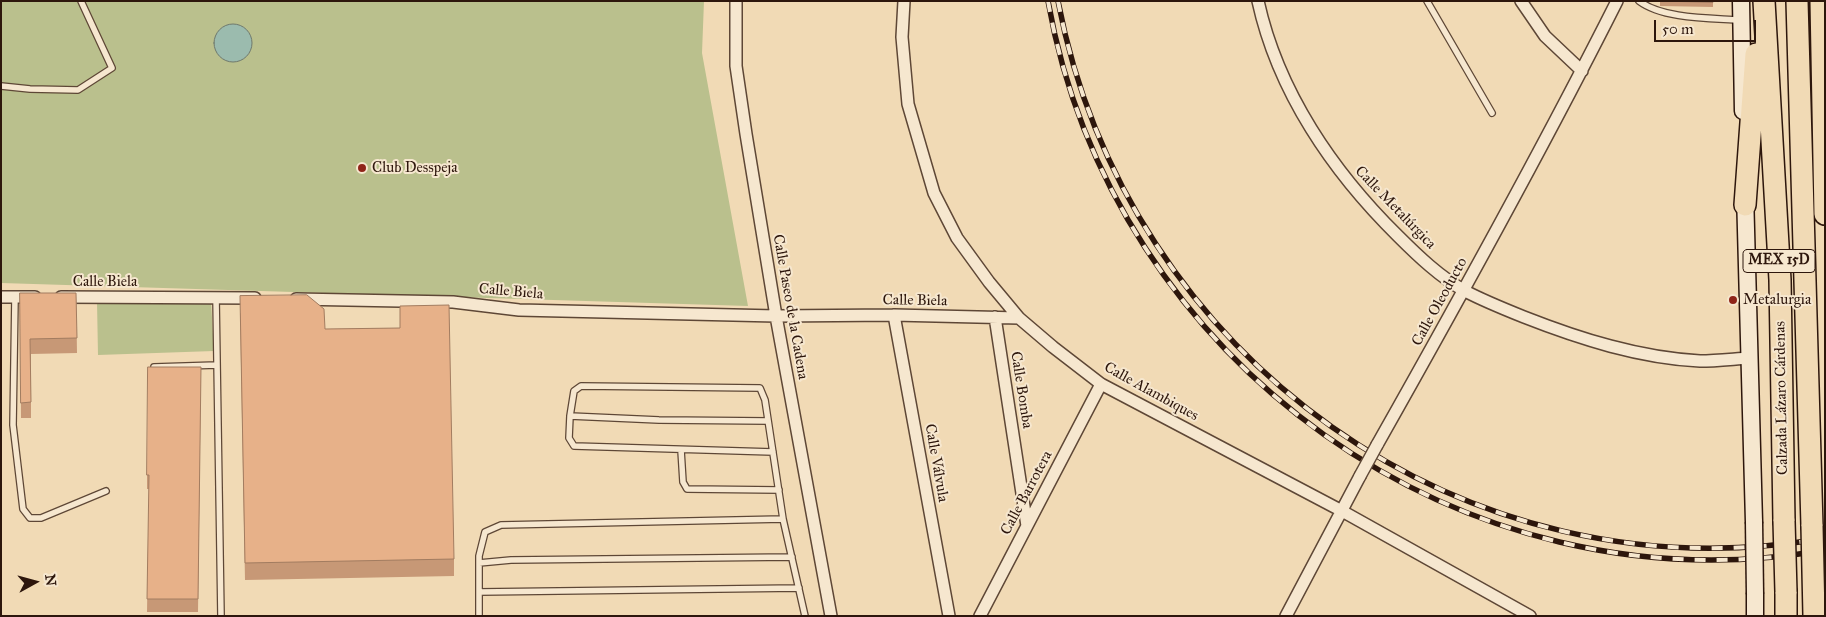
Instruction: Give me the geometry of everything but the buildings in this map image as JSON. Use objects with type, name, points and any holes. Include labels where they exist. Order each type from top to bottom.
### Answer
[{"type":"highway","points":[[1745,205],[1760,1]]},
{"type":"highway","name":"Calzada Lázaro Cárdenas","points":[[1764,1],[1780,280],[1786,616]]},
{"type":"highway","points":[[1797,1],[1814,616]]},
{"type":"highway","points":[[1801,147],[1805,116],[1812,1]]},
{"type":"highway","points":[[1821,1],[1825,214]]},
{"type":"main road","name":"Calzada Lázaro Cárdenas","points":[[1741,1],[1755,616]]},
{"type":"street","name":"Calle Paseo de la Cadena","points":[[736,1],[736,66],[776,316],[831,616]]},
{"type":"street","name":"Calle Alambiques","points":[[904,1],[902,36],[908,104],[934,192],[957,238],[988,282],[1019,318],[1101,384],[1342,511],[1530,616]]},
{"type":"street","name":"Calle Metalúrgica","points":[[1258,1],[1281,72],[1310,126],[1342,175],[1380,218],[1422,260],[1464,290],[1568,334],[1660,356],[1701,361],[1749,358]]},
{"type":"street","points":[[1521,1],[1545,36],[1582,71]]},
{"type":"street","name":"Calle Oleoducto","points":[[1286,616],[1360,476],[1464,290],[1582,71],[1617,1]]},
{"type":"street","name":"Calle Biela","points":[[1,297],[265,298]]},
{"type":"street","name":"Calle Biela","points":[[285,298],[453,302],[519,310],[776,316],[894,315],[1019,318]]},
{"type":"street","name":"Calle Válvula","points":[[894,315],[949,616]]},
{"type":"street","name":"Calle Bomba","points":[[995,317],[1026,526]]},
{"type":"street","name":"Calle Barrotera","points":[[980,616],[1101,384]]},
{"type":"lane","points":[[1,86],[78,90],[112,68],[81,1]]},
{"type":"lane","points":[[1427,1],[1492,114]]},
{"type":"lane","points":[[1641,2],[1658,11],[1695,17],[1741,20]]},
{"type":"lane","points":[[15,297],[13,425],[23,509],[30,518],[41,518],[106,491]]},
{"type":"lane","points":[[216,297],[221,616]]},
{"type":"lane","points":[[154,367],[217,365]]},
{"type":"lane","points":[[773,452],[574,446],[569,438],[574,391],[581,386],[760,388],[765,400],[779,490],[783,519],[805,616]]},
{"type":"lane","points":[[570,416],[768,422]]},
{"type":"lane","points":[[681,450],[683,482],[687,488],[779,490]]},
{"type":"lane","points":[[479,616],[479,556],[485,532],[501,525],[783,519]]},
{"type":"lane","points":[[479,563],[511,560],[792,557]]},
{"type":"lane","points":[[479,592],[798,588]]},
{"type":"green space","name":"Club Desspeja","points":[[1,1],[704,1],[702,53],[748,306],[1,283]]},
{"type":"green space","points":[[211,301],[214,351],[98,355],[97,302]]},
{"type":"shaded area","points":[[233,24],[246,30],[252,43],[246,56],[233,62],[220,56],[214,43],[220,30]]},
{"type":"railway","points":[[1048,1],[1085,131],[1145,248],[1226,350],[1324,435],[1437,500],[1559,542],[1690,560],[1825,550]]},
{"type":"railway","points":[[1058,1],[1096,129],[1156,244],[1236,344],[1332,427],[1442,490],[1563,531],[1691,548],[1825,538]]},
{"type":"place","name":"Club Desspeja","points":[[362,168]]},
{"type":"place","name":"Metalurgia","points":[[1733,300]]}]
